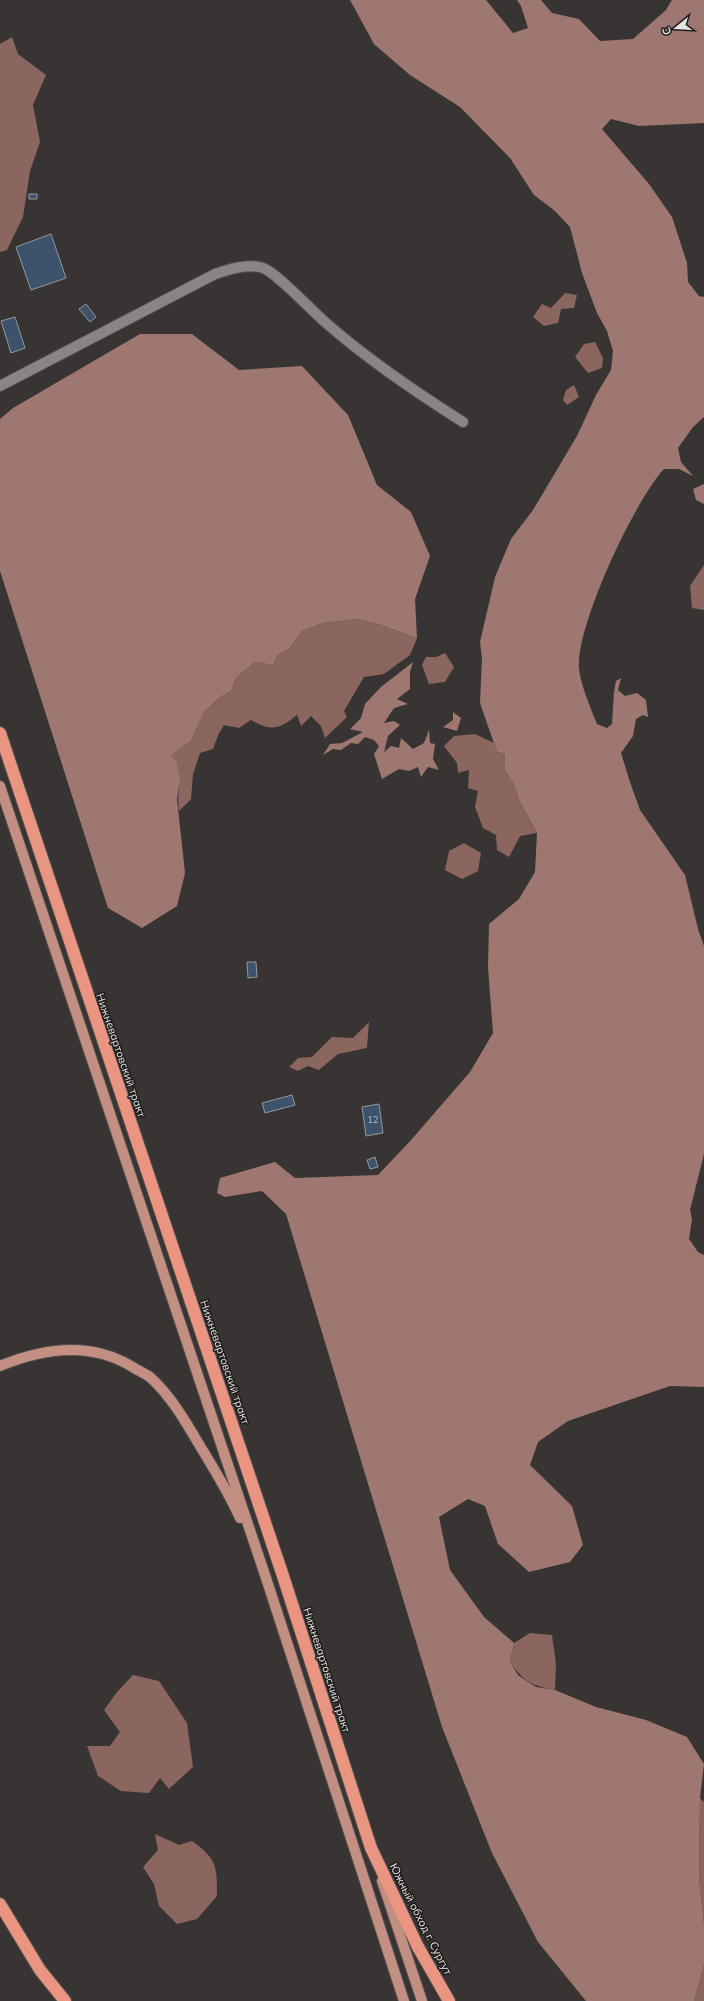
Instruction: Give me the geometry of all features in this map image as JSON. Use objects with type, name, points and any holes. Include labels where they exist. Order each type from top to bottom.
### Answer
[{"type":"highway","name":"Нижневартовский тракт","points":[[0,733],[277,1558],[371,1848]]},
{"type":"highway","name":"Южный обход г. Сургут","points":[[371,1848],[418,1947],[449,2001]]},
{"type":"highway","points":[[0,1904],[40,1970],[64,2001]]},
{"type":"main road","points":[[0,786],[266,1578],[404,2001]]},
{"type":"main road","points":[[0,1366],[25,1356],[53,1350],[79,1350],[99,1352],[117,1359],[149,1376],[174,1406],[210,1461],[234,1506],[266,1578]]},
{"type":"main road","name":"Нижневартовский тракт","points":[[371,1848],[422,2001]]},
{"type":"lane","points":[[0,386],[215,274],[230,269],[248,267],[263,268],[274,275],[324,322],[372,361],[409,388],[463,422]]},
{"type":"shaded area","points":[[350,0],[486,0],[513,33],[528,28],[521,6],[517,0],[541,0],[552,13],[579,19],[600,41],[633,39],[666,10],[672,0],[704,0],[704,123],[639,126],[611,119],[602,129],[649,184],[672,217],[687,263],[688,282],[699,296],[704,297],[704,417],[693,427],[678,448],[681,462],[693,476],[679,469],[664,469],[638,507],[623,535],[596,595],[580,650],[579,669],[584,690],[597,724],[607,728],[612,724],[616,681],[621,678],[618,690],[625,696],[637,693],[646,700],[648,717],[643,715],[636,719],[633,736],[621,753],[640,810],[685,875],[698,929],[704,946],[704,1154],[690,1210],[692,1219],[689,1239],[698,1252],[704,1255],[704,1387],[670,1386],[568,1421],[538,1442],[530,1465],[572,1506],[583,1545],[570,1562],[529,1572],[498,1544],[485,1506],[468,1499],[439,1517],[450,1570],[484,1617],[514,1643],[510,1662],[518,1675],[536,1687],[555,1690],[596,1707],[646,1720],[687,1737],[704,1764],[700,1798],[699,1878],[704,1924],[704,1965],[694,2001],[586,2001],[538,1942],[492,1853],[442,1727],[286,1214],[262,1191],[225,1197],[217,1193],[220,1178],[275,1162],[295,1178],[378,1175],[412,1139],[470,1072],[493,1033],[488,967],[489,924],[519,899],[535,872],[537,833],[520,802],[513,783],[504,769],[505,754],[497,752],[480,703],[482,659],[480,642],[495,577],[511,539],[533,510],[577,436],[596,395],[611,370],[613,351],[607,331],[597,313],[582,273],[570,227],[555,211],[534,195],[510,158],[460,107],[410,75],[374,44]]},
{"type":"shaded area","points":[[12,37],[18,54],[46,75],[33,105],[40,142],[30,171],[23,217],[7,250],[0,252],[0,44]]},
{"type":"shaded area","points":[[565,293],[577,295],[574,308],[561,309],[558,323],[544,326],[533,317],[542,304],[551,308]]},
{"type":"shaded area","points":[[140,334],[192,334],[239,370],[302,366],[348,415],[377,485],[411,512],[430,556],[415,599],[417,638],[381,625],[357,619],[323,623],[302,631],[290,648],[277,656],[273,665],[255,662],[236,678],[231,691],[220,697],[204,712],[191,741],[171,755],[176,761],[180,778],[177,799],[185,873],[177,906],[142,928],[108,908],[0,571],[0,419],[13,408]]},
{"type":"shaded area","points":[[595,342],[603,358],[602,368],[588,373],[575,357],[584,344]]},
{"type":"shaded area","points":[[574,385],[579,397],[567,405],[563,400],[566,390]]},
{"type":"shaded area","points":[[704,484],[704,504],[696,500],[693,489]]},
{"type":"shaded area","points":[[704,565],[704,610],[692,608],[690,586]]},
{"type":"shaded area","points":[[357,619],[381,625],[417,638],[410,655],[384,674],[364,677],[344,711],[347,717],[325,738],[321,726],[311,716],[301,726],[297,715],[280,726],[275,727],[264,726],[251,720],[239,728],[224,725],[219,733],[213,749],[200,753],[193,774],[191,799],[179,811],[179,774],[175,761],[170,755],[191,741],[204,712],[220,697],[231,691],[236,678],[255,662],[273,665],[277,656],[290,648],[302,631],[323,623]]},
{"type":"shaded area","points":[[445,653],[454,667],[445,682],[429,684],[422,665],[426,657],[436,657]]},
{"type":"shaded area","points":[[413,662],[410,672],[410,689],[397,699],[408,704],[394,708],[384,723],[394,721],[400,725],[388,736],[384,752],[391,746],[399,748],[401,738],[413,749],[424,743],[429,730],[430,743],[435,744],[433,759],[439,770],[428,767],[421,777],[418,767],[409,771],[399,769],[382,779],[374,754],[379,746],[374,740],[365,737],[358,744],[351,743],[341,750],[333,749],[323,755],[330,744],[342,743],[363,732],[350,729],[361,718],[365,704],[381,687]]},
{"type":"shaded area","points":[[453,712],[461,718],[457,731],[443,727],[453,720]]},
{"type":"shaded area","points":[[475,734],[494,743],[497,752],[505,754],[504,769],[513,783],[520,802],[537,833],[520,836],[509,857],[497,850],[496,835],[483,828],[475,807],[478,791],[468,788],[469,770],[458,773],[457,763],[444,746],[454,736]]},
{"type":"shaded area","points":[[464,843],[481,853],[478,871],[462,879],[445,870],[449,851]]},
{"type":"shaded area","points":[[369,1022],[367,1048],[338,1054],[319,1070],[308,1066],[298,1071],[289,1067],[298,1058],[312,1057],[332,1037],[353,1038]]},
{"type":"shaded area","points":[[530,1633],[552,1635],[556,1664],[555,1690],[540,1687],[529,1682],[519,1674],[510,1662],[514,1643]]},
{"type":"shaded area","points":[[133,1675],[159,1681],[187,1723],[193,1767],[169,1789],[160,1778],[149,1793],[121,1791],[98,1776],[87,1746],[110,1746],[120,1732],[104,1710],[117,1692]]},
{"type":"shaded area","points":[[700,1798],[704,1802],[704,1924],[699,1878]]},
{"type":"shaded area","points":[[155,1834],[179,1845],[192,1841],[211,1858],[214,1864],[217,1877],[217,1896],[197,1919],[177,1924],[159,1906],[154,1884],[143,1867],[158,1850]]},
{"type":"shaded area","points":[[704,1965],[704,2001],[694,2001]]},
{"type":"building","points":[[29,194],[37,194],[37,199],[29,199]]},
{"type":"building","points":[[51,234],[66,278],[31,290],[16,247]]},
{"type":"building","points":[[86,304],[96,317],[90,322],[79,309]]},
{"type":"building","points":[[15,317],[25,348],[11,353],[1,321]]},
{"type":"building","points":[[247,962],[256,962],[257,977],[248,978]]},
{"type":"building","points":[[292,1095],[295,1105],[265,1113],[262,1103]]},
{"type":"building","points":[[379,1104],[383,1133],[366,1136],[362,1107]]},
{"type":"building","points":[[375,1157],[378,1167],[370,1169],[367,1160]]}]
